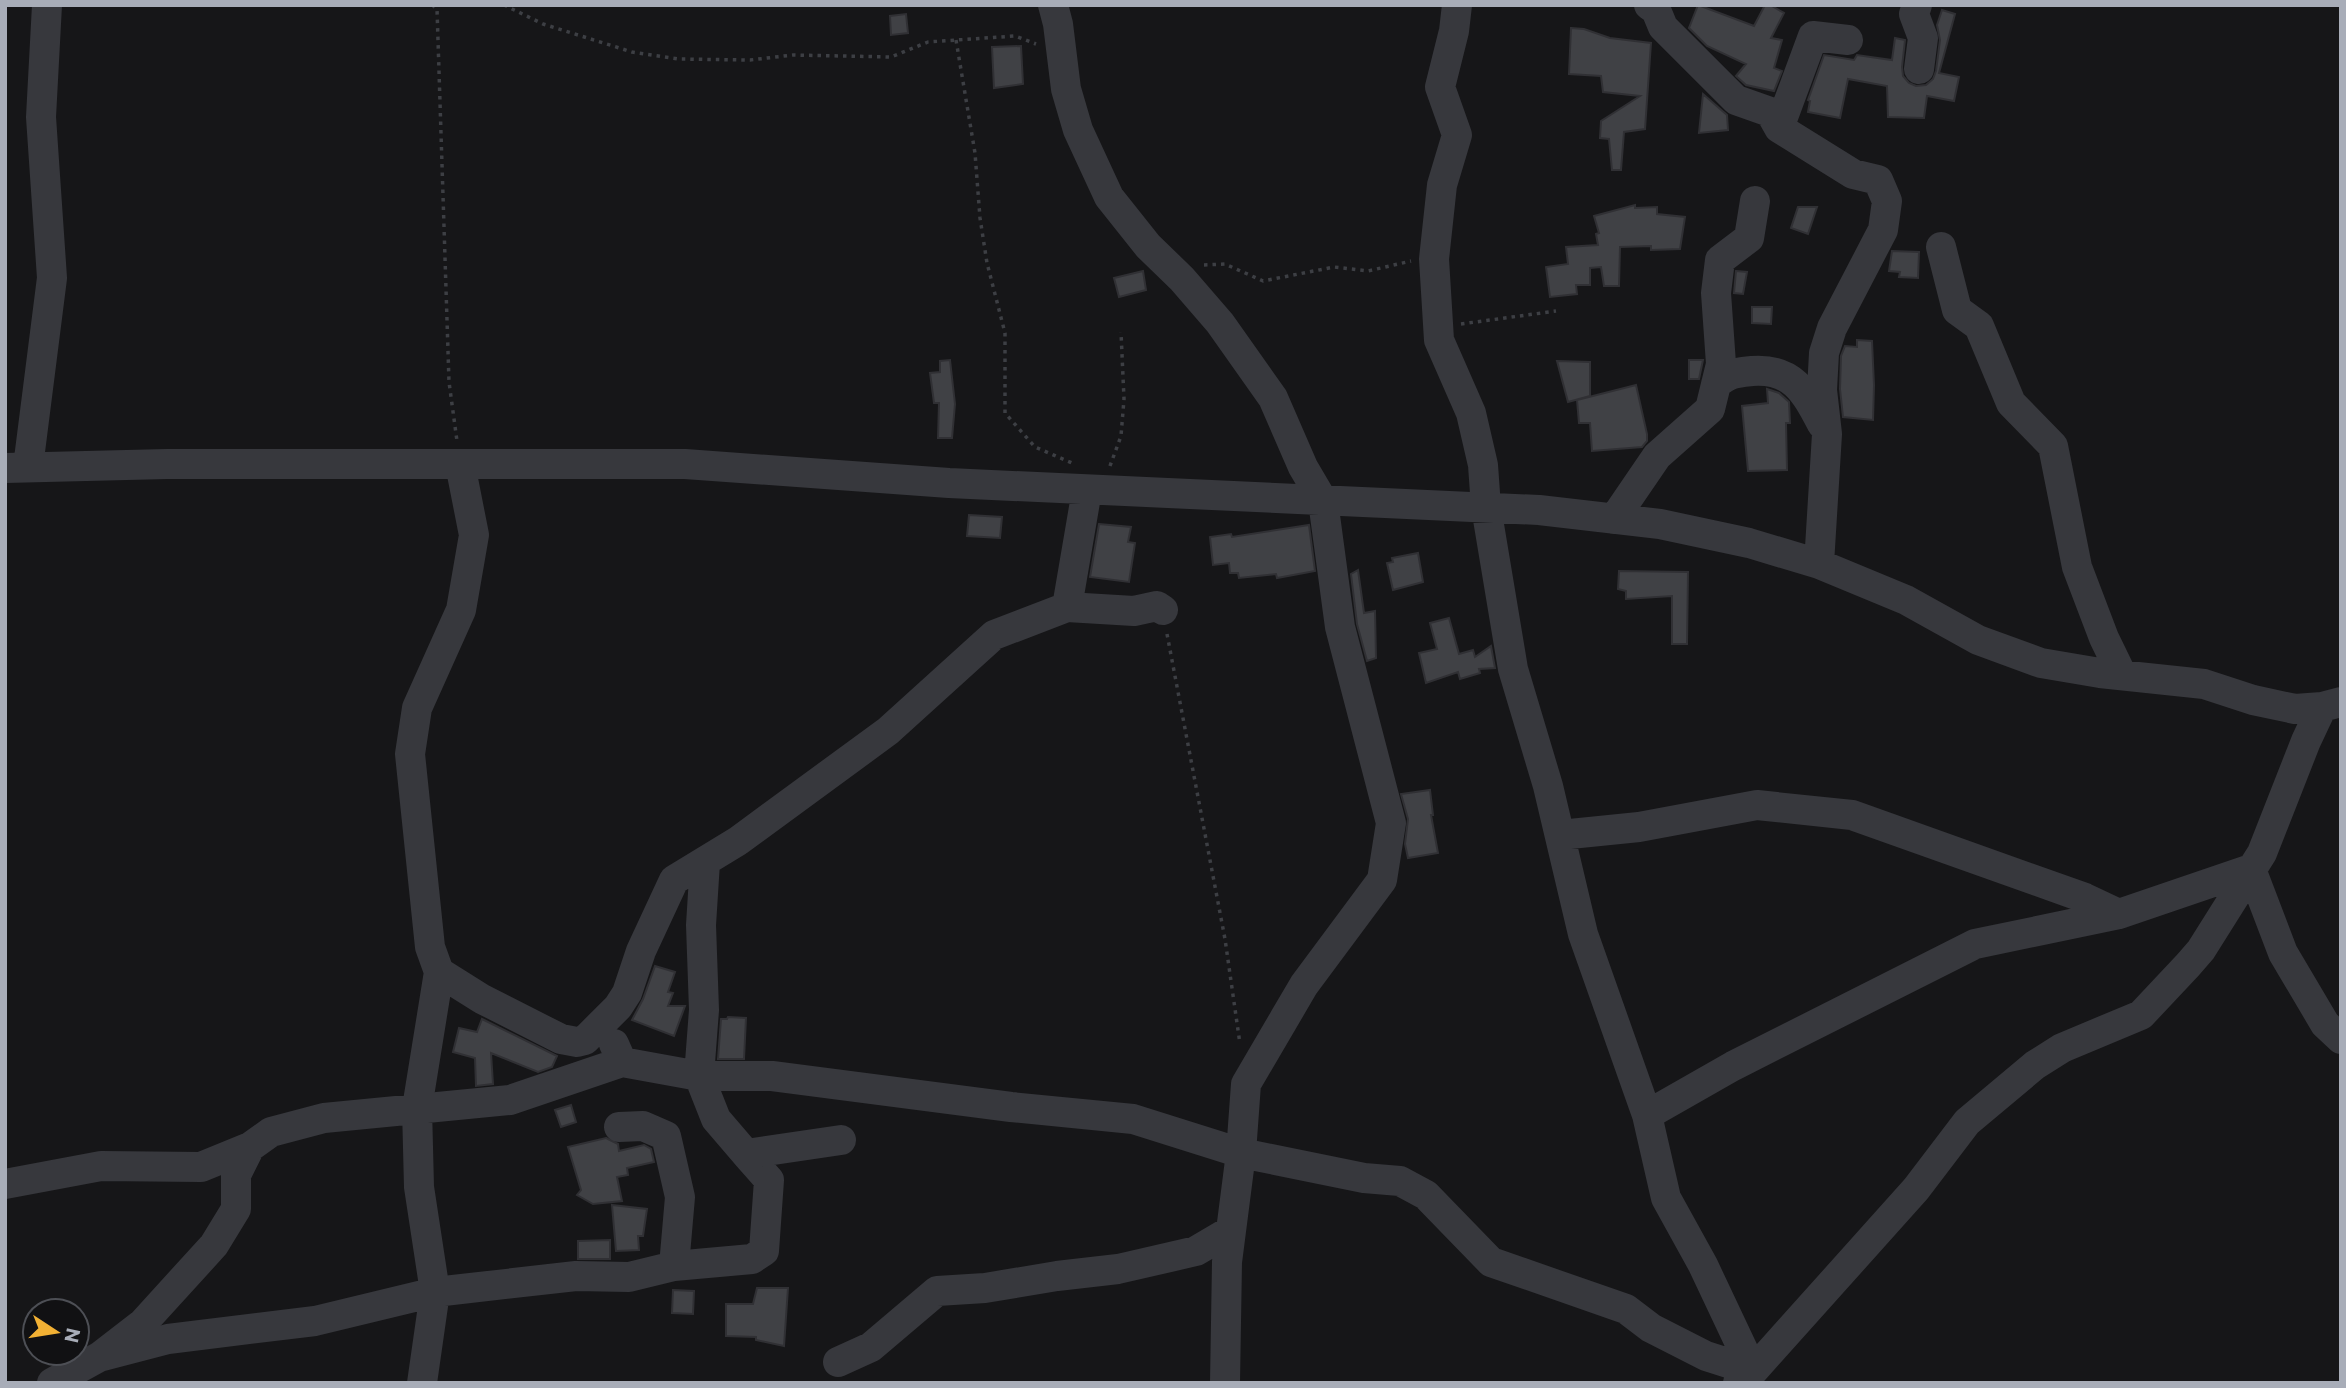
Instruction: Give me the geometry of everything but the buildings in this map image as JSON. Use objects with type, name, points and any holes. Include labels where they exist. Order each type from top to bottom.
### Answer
[{"type":"street","points":[[47,5],[41,117],[52,278],[16,468],[167,464],[685,464],[949,483],[1091,482],[1323,501],[1539,510],[1660,524],[1819,564],[1906,600],[1978,640],[2041,663],[2204,684],[2252,700],[2295,709],[2332,704]]},
{"type":"street","points":[[1053,5],[1066,89],[1078,130],[1109,197],[1148,246],[1182,279],[1220,323],[1273,398],[1303,467],[1323,501],[1340,627],[1391,823],[1382,880],[1304,985],[1246,1084],[1241,1153],[1227,1262],[1225,1383]]},
{"type":"street","points":[[1457,5],[1454,31],[1440,87],[1457,135],[1442,185],[1434,259],[1439,340],[1471,413],[1483,465],[1486,507],[1514,669],[1548,786],[1583,934],[1647,1115],[1666,1198],[1703,1265],[1753,1379]]},
{"type":"street","points":[[1917,5],[1914,14],[1923,38],[1919,69]]},
{"type":"street","points":[[1656,13],[1736,100],[1770,113],[1779,128],[1853,174],[1878,180],[1887,201],[1883,230],[1832,328],[1824,353],[1822,390],[1827,433],[1819,564]]},
{"type":"street","points":[[1779,128],[1813,36],[1848,40]]},
{"type":"street","points":[[1614,519],[1657,456],[1710,409],[1721,364],[1716,293],[1720,260],[1749,238],[1755,201]]},
{"type":"street","points":[[1941,247],[1956,310],[1979,326],[2011,403],[2053,446],[2077,566],[2104,638],[2122,675]]},
{"type":"street","points":[[1793,380],[1824,353]]},
{"type":"street","points":[[1716,384],[1730,373],[1769,370],[1793,380],[1807,396],[1827,433]]},
{"type":"street","points":[[422,1383],[435,1292],[419,1186],[417,1108],[439,972],[430,947],[410,754],[417,708],[461,610],[472,547],[474,535],[460,464]]},
{"type":"street","points":[[1067,607],[1091,482]]},
{"type":"street","points":[[439,972],[482,999],[561,1039],[577,1042],[585,1040],[627,993],[641,951],[674,880],[738,841],[888,731],[994,635],[1067,607],[1134,611],[1157,606],[1163,610]]},
{"type":"street","points":[[1753,1379],[1916,1189],[1967,1122],[2035,1065],[2062,1048],[2141,1015],[2201,950],[2262,853],[2306,741],[2332,704]]},
{"type":"street","points":[[1560,835],[1639,827],[1757,805],[1852,815],[2072,893],[2119,914]]},
{"type":"street","points":[[99,1357],[168,1339],[315,1321],[435,1292],[576,1276],[629,1277],[674,1266],[752,1259],[764,1251],[769,1180],[716,1119],[699,1076],[704,1010],[701,925],[705,862]]},
{"type":"street","points":[[1647,1115],[1733,1066],[1975,944],[2119,914],[2251,869]]},
{"type":"street","points":[[2251,869],[2283,953],[2325,1024],[2341,1040]]},
{"type":"street","points":[[603,1021],[622,1062]]},
{"type":"street","points":[[5,1184],[101,1166],[201,1167],[250,1147],[271,1132],[324,1118],[510,1100],[622,1062],[699,1076],[772,1076],[1011,1107],[1133,1119],[1241,1153],[1364,1178],[1400,1181],[1426,1195],[1491,1262],[1626,1309],[1651,1328],[1753,1379]]},
{"type":"street","points":[[619,1127],[643,1126],[666,1136],[680,1197],[674,1266]]},
{"type":"street","points":[[746,1154],[841,1140]]},
{"type":"street","points":[[52,1383],[99,1357],[143,1324],[214,1245],[236,1209],[236,1175],[250,1147]]},
{"type":"street","points":[[838,1362],[871,1347],[937,1291],[985,1288],[1118,1269],[1196,1251],[1230,1231]]},
{"type":"path","points":[[432,5],[437,9],[449,382],[460,464]]},
{"type":"path","points":[[504,5],[542,24],[632,52],[679,59],[750,60],[793,55],[891,57],[928,42],[1016,36],[1043,47],[1064,72]]},
{"type":"path","points":[[956,40],[975,153],[980,218],[1005,333],[1004,413],[1035,447],[1091,482],[1110,461],[1121,436],[1124,399],[1121,332]]},
{"type":"path","points":[[1182,279],[1198,265],[1225,264],[1263,281],[1334,267],[1368,271],[1418,259],[1434,259]]},
{"type":"path","points":[[1438,327],[1556,310]]},
{"type":"path","points":[[1163,610],[1226,939],[1240,1044]]}]
